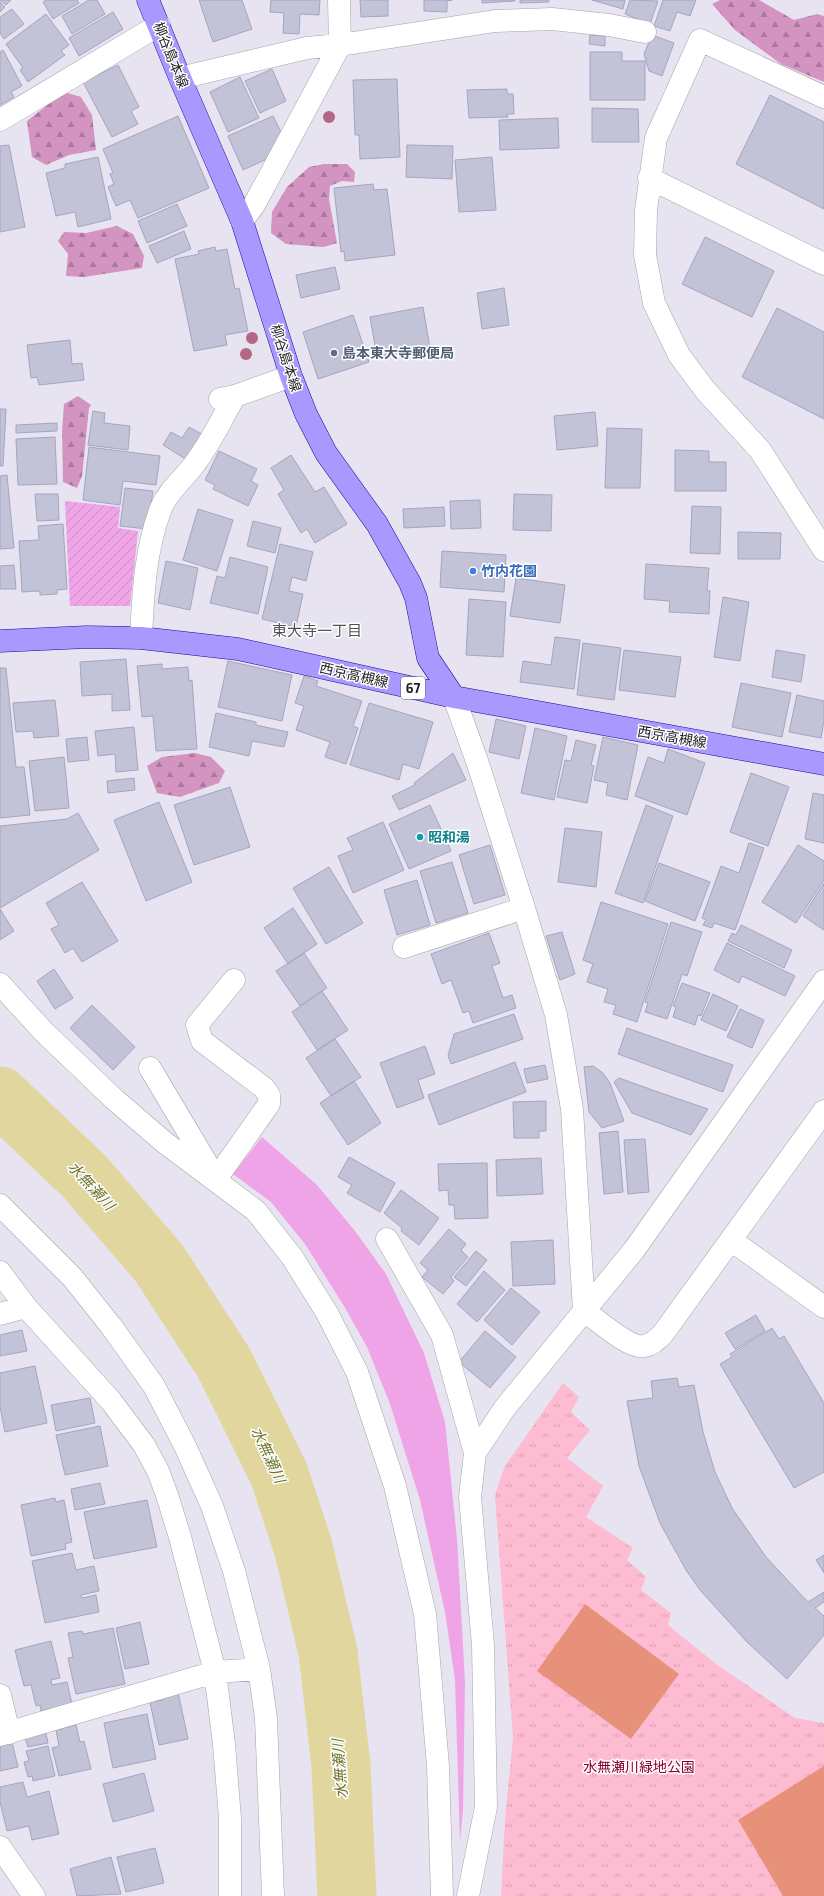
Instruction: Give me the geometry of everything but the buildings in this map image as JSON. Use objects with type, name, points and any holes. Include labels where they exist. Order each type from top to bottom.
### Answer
[{"type":"main road","name":"柳谷島本線","points":[[148,0],[242,221],[291,376],[306,414],[326,453],[377,524],[410,583],[416,598],[428,658],[454,697]]},
{"type":"main road","name":"西京高槻線","points":[[0,640],[87,637],[141,638],[238,649],[454,697],[824,764]]},
{"type":"street","points":[[242,221],[254,205],[340,45],[339,0]]},
{"type":"street","points":[[180,78],[307,48],[340,45],[496,20],[552,19],[609,25],[645,32]]},
{"type":"street","points":[[0,120],[158,25]]},
{"type":"street","points":[[824,97],[700,40],[656,138],[649,178],[646,210],[645,254],[654,303],[679,355],[704,390],[760,450],[824,550]]},
{"type":"street","points":[[649,178],[824,264]]},
{"type":"street","points":[[141,638],[144,582],[148,555],[161,508],[173,487],[196,463],[227,398],[291,376]]},
{"type":"street","points":[[454,697],[478,764],[556,1015],[572,1109],[584,1311]]},
{"type":"street","points":[[404,947],[524,908]]},
{"type":"street","points":[[216,1180],[269,1104],[269,1095],[264,1088],[202,1042],[197,1025],[234,980]]},
{"type":"street","points":[[475,1453],[504,1409],[634,1250],[824,981]]},
{"type":"street","points":[[0,984],[44,1032],[114,1099],[164,1142],[256,1211],[292,1257],[327,1313],[357,1372],[395,1486],[425,1614],[438,1766],[442,1896]]},
{"type":"street","points":[[150,1068],[216,1180]]},
{"type":"street","points":[[584,1311],[633,1346],[643,1347],[652,1344],[662,1335],[824,1111]]},
{"type":"street","points":[[0,1205],[72,1277],[111,1326],[154,1386],[185,1446],[212,1506],[234,1571],[259,1669],[266,1718],[273,1896]]},
{"type":"street","points":[[387,1239],[442,1335],[475,1453],[470,1497],[483,1645],[486,1807],[468,1896]]},
{"type":"street","points":[[731,1240],[824,1307]]},
{"type":"street","points":[[0,1272],[26,1307],[111,1401],[144,1444],[158,1471],[180,1537],[215,1672],[224,1744],[230,1818],[230,1896]]},
{"type":"street","points":[[0,1314],[26,1307]]},
{"type":"street","points":[[0,1695],[5,1734],[215,1672],[259,1669]]},
{"type":"street","points":[[0,1847],[34,1896]]},
{"type":"shaded area","points":[[65,501],[120,507],[118,528],[138,531],[130,606],[70,606]]},
{"type":"shaded area","points":[[262,1137],[317,1185],[355,1231],[386,1274],[424,1353],[445,1422],[457,1539],[465,1682],[463,1809],[460,1842],[455,1680],[445,1612],[420,1500],[390,1404],[367,1347],[344,1306],[305,1244],[271,1202],[233,1174]]},
{"type":"shaded area","points":[[585,1604],[679,1674],[631,1739],[537,1671]]},
{"type":"shaded area","points":[[824,1766],[824,1896],[783,1896],[738,1820]]},
{"type":"green space","points":[[720,0],[759,0],[794,20],[817,14],[824,16],[824,82],[781,64],[735,30],[712,4]]},
{"type":"green space","points":[[64,92],[81,97],[92,115],[96,150],[69,155],[46,165],[32,157],[27,121]]},
{"type":"green space","points":[[324,164],[347,164],[355,172],[354,182],[342,181],[330,186],[329,199],[337,243],[324,247],[286,244],[271,233],[272,212],[287,187],[309,167]]},
{"type":"green space","points":[[117,226],[133,234],[144,256],[142,268],[84,277],[66,276],[68,254],[58,241],[64,232],[86,233]]},
{"type":"green space","points":[[78,396],[91,405],[89,408],[82,476],[77,488],[63,482],[62,431],[64,404]]},
{"type":"green space","points":[[195,753],[211,757],[225,771],[219,783],[180,797],[157,793],[147,766],[162,757]]},
{"type":"green space","name":"水無瀬川緑地公園","points":[[563,1383],[579,1397],[571,1412],[590,1430],[567,1458],[603,1486],[586,1517],[633,1548],[627,1560],[646,1577],[641,1590],[671,1613],[668,1625],[716,1664],[795,1718],[824,1723],[824,1896],[501,1896],[505,1819],[513,1738],[495,1495],[505,1466]]},
{"type":"waterway","name":"水無瀬川","points":[[0,1096],[84,1176],[159,1263],[224,1363],[279,1474],[303,1547],[328,1652],[341,1766],[347,1896]]},
{"type":"place","name":"島本東大寺郵便局","points":[[334,353]]},
{"type":"place","name":"竹内花園","points":[[473,571]]},
{"type":"place","name":"昭和湯","points":[[420,837]]},
{"type":"district","name":"東大寺一丁目","points":[[317,631]]}]
